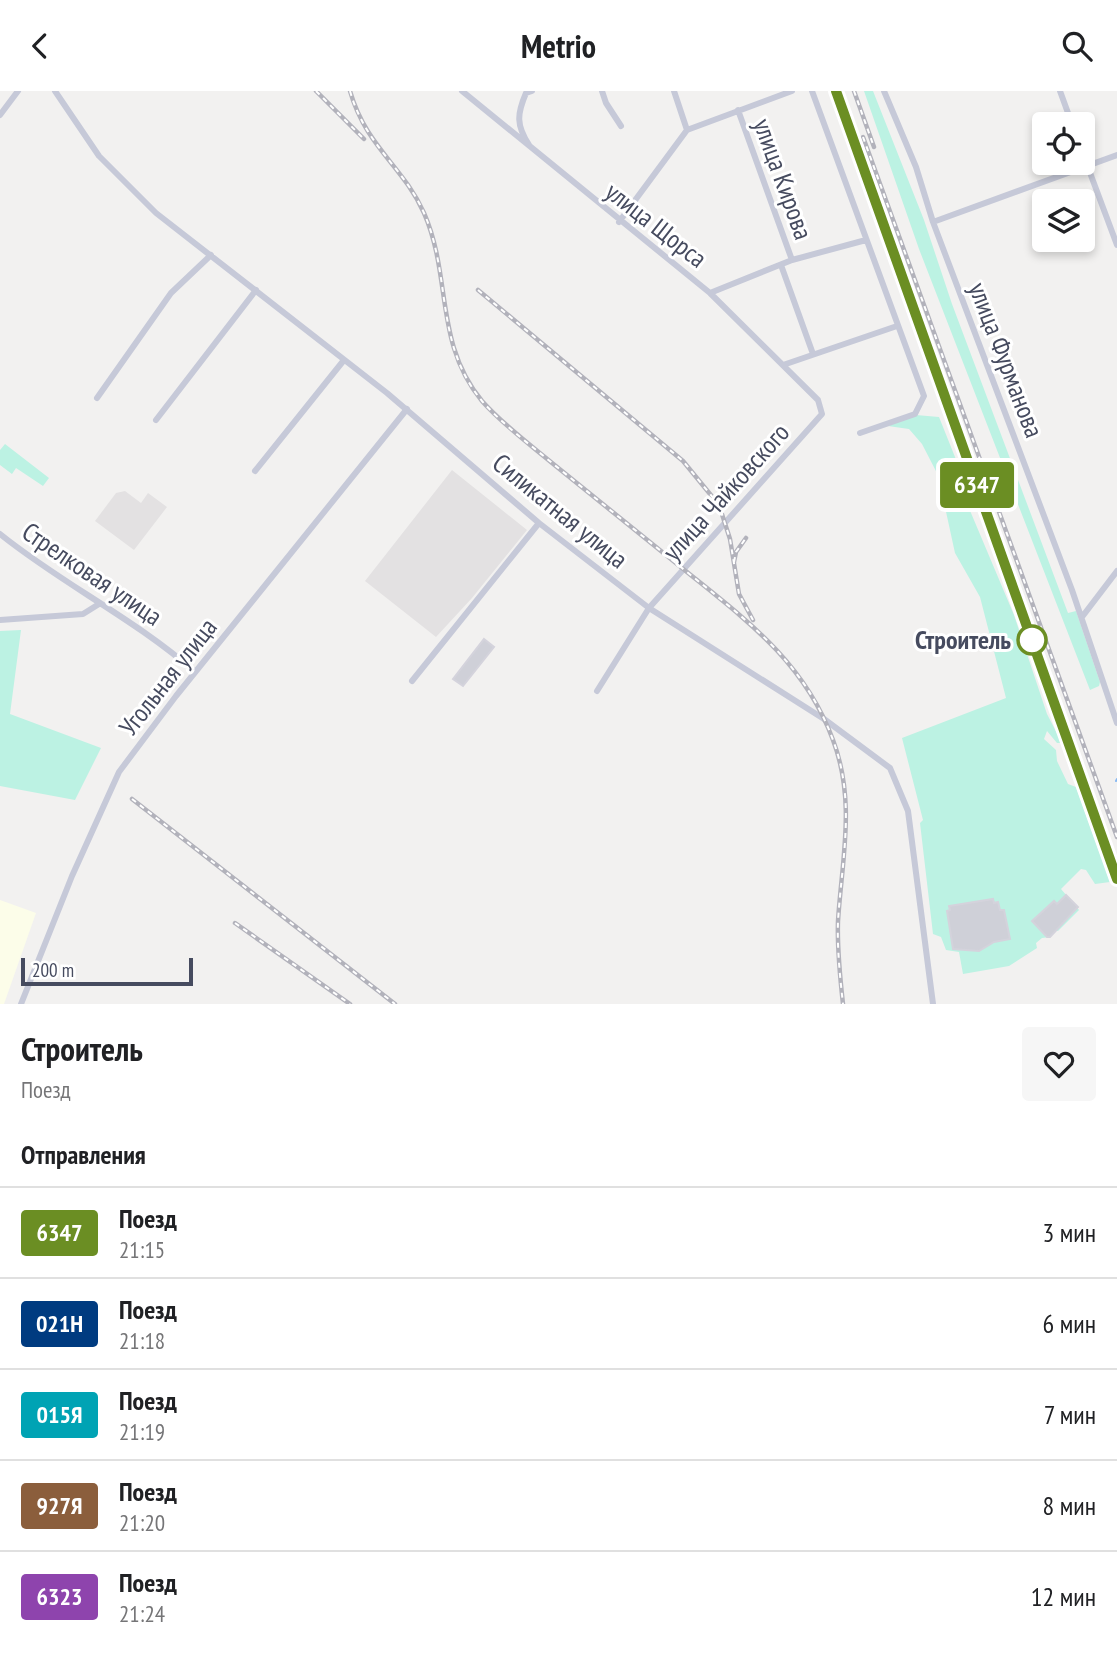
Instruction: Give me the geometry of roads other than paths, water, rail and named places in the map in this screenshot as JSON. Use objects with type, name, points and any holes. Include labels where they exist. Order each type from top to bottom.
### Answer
[{"type":"street","points":[[0,115],[18,91]]},
{"type":"street","name":"Силикатная улица","points":[[55,91],[99,156],[156,213],[407,409],[539,523],[649,608],[824,719],[890,768],[900,785],[908,811],[933,1004]]},
{"type":"street","name":"улица Щорса","points":[[462,91],[619,222],[710,293],[818,400]]},
{"type":"street","points":[[532,91],[526,93],[517,114],[520,131],[534,152]]},
{"type":"street","points":[[602,91],[621,126]]},
{"type":"street","points":[[674,91],[687,130]]},
{"type":"street","points":[[619,222],[687,130],[792,91]]},
{"type":"street","points":[[812,91],[925,396],[915,414],[860,433]]},
{"type":"street","name":"улица Фурманова","points":[[884,91],[916,167],[933,222],[1082,617],[1117,723]]},
{"type":"street","points":[[1060,91],[1068,112]]},
{"type":"street","name":"улица Кирова","points":[[738,110],[792,260]]},
{"type":"street","points":[[1095,162],[1117,155]]},
{"type":"street","points":[[933,222],[1060,175]]},
{"type":"street","points":[[1091,175],[1117,244]]},
{"type":"street","points":[[710,293],[792,260],[866,240]]},
{"type":"street","points":[[97,398],[171,293],[211,255]]},
{"type":"street","points":[[781,265],[813,354]]},
{"type":"street","points":[[156,420],[256,290]]},
{"type":"street","points":[[783,365],[897,326]]},
{"type":"street","points":[[255,471],[344,360]]},
{"type":"street","name":"улица Чайковского","points":[[649,608],[822,414],[818,400]]},
{"type":"street","name":"Угольная улица","points":[[21,1004],[111,787],[195,672],[407,409]]},
{"type":"street","points":[[412,681],[539,523]]},
{"type":"street","name":"Стрелковая улица","points":[[0,534],[99,604],[147,634],[195,672]]},
{"type":"street","points":[[1082,617],[1117,571]]},
{"type":"street","points":[[0,620],[83,614],[99,604]]},
{"type":"street","points":[[597,691],[649,608]]},
{"type":"railway","points":[[316,91],[364,139]]},
{"type":"railway","points":[[350,91],[365,127],[406,182],[424,213],[433,237],[450,333],[457,356],[467,379],[482,401],[518,435],[750,624],[789,664],[821,712],[840,763],[846,807],[838,921],[843,1004]]},
{"type":"railway","points":[[836,91],[1117,879]]},
{"type":"railway","points":[[854,91],[874,147]]},
{"type":"railway","points":[[863,137],[1117,837]]},
{"type":"railway","points":[[478,290],[683,461],[719,505],[730,539],[739,594],[753,620]]},
{"type":"railway","points":[[734,562],[736,552],[746,538]]},
{"type":"railway","points":[[132,799],[395,1004]]},
{"type":"railway","points":[[235,923],[350,1004]]},
{"type":"train","name":"6347","points":[[836,91],[1117,879]]},
{"type":"place","name":"Строитель","points":[[1032,640]]}]
